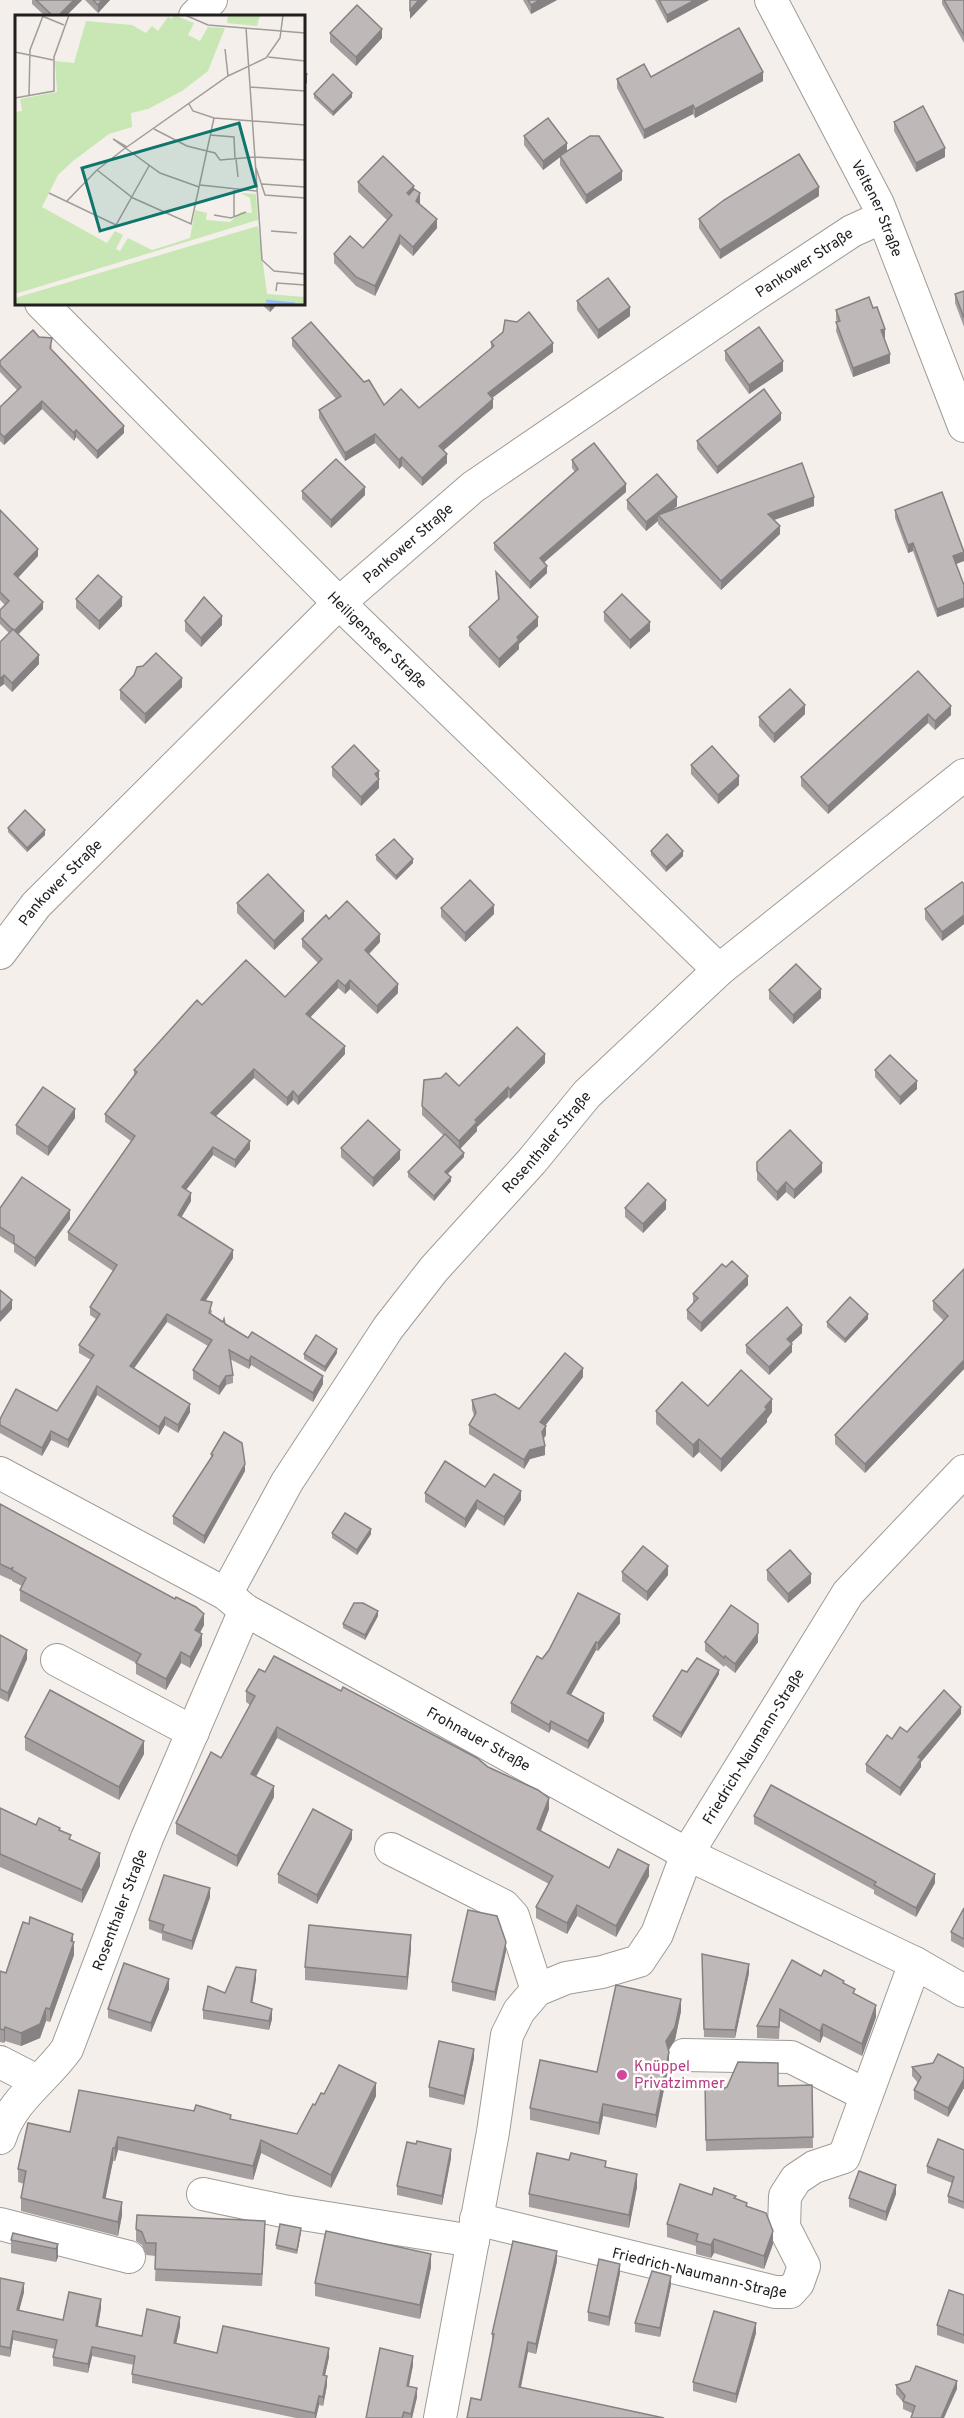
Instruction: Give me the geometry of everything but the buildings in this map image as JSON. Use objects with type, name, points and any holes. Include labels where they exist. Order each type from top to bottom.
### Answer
[{"type":"street","points":[[196,15],[211,0]]},
{"type":"street","name":"Veltener Straße","points":[[771,0],[883,217],[964,426]]},
{"type":"street","name":"Pankower Straße","points":[[0,953],[36,905],[339,603],[473,487],[852,231],[883,217]]},
{"type":"street","name":"Heiligenseer Straße","points":[[42,304],[339,603],[719,970]]},
{"type":"street","name":"Rosenthaler Straße","points":[[0,2138],[11,2112],[37,2081],[53,2069],[68,2049],[147,1839],[193,1732],[235,1602],[287,1482],[388,1328],[434,1269],[532,1161],[587,1094],[719,970],[964,775]]},
{"type":"street","name":"Friedrich-Naumann-Straße","points":[[440,2418],[493,2132],[507,2034],[519,2011],[537,1990],[566,1978],[602,1972],[639,1961],[657,1934],[687,1854],[848,1593],[964,1472]]},
{"type":"street","name":"Frohnauer Straße","points":[[0,1473],[687,1854],[915,1964],[964,1991]]},
{"type":"street","points":[[57,1660],[193,1732]]},
{"type":"street","points":[[391,1848],[504,1906],[513,1916],[537,1990]]},
{"type":"street","name":"Friedrich-Naumann-Straße","points":[[203,2194],[283,2211],[475,2230],[775,2292],[790,2292],[798,2283],[804,2266],[784,2227],[785,2196],[796,2179],[814,2167],[844,2157],[915,1964]]},
{"type":"street","points":[[684,2055],[791,2057],[866,2095]]},
{"type":"street","points":[[0,2062],[37,2081]]},
{"type":"street","points":[[0,2224],[129,2258]]},
{"type":"place","name":"Knüppel Privatzimmer","points":[[622,2075]]}]
